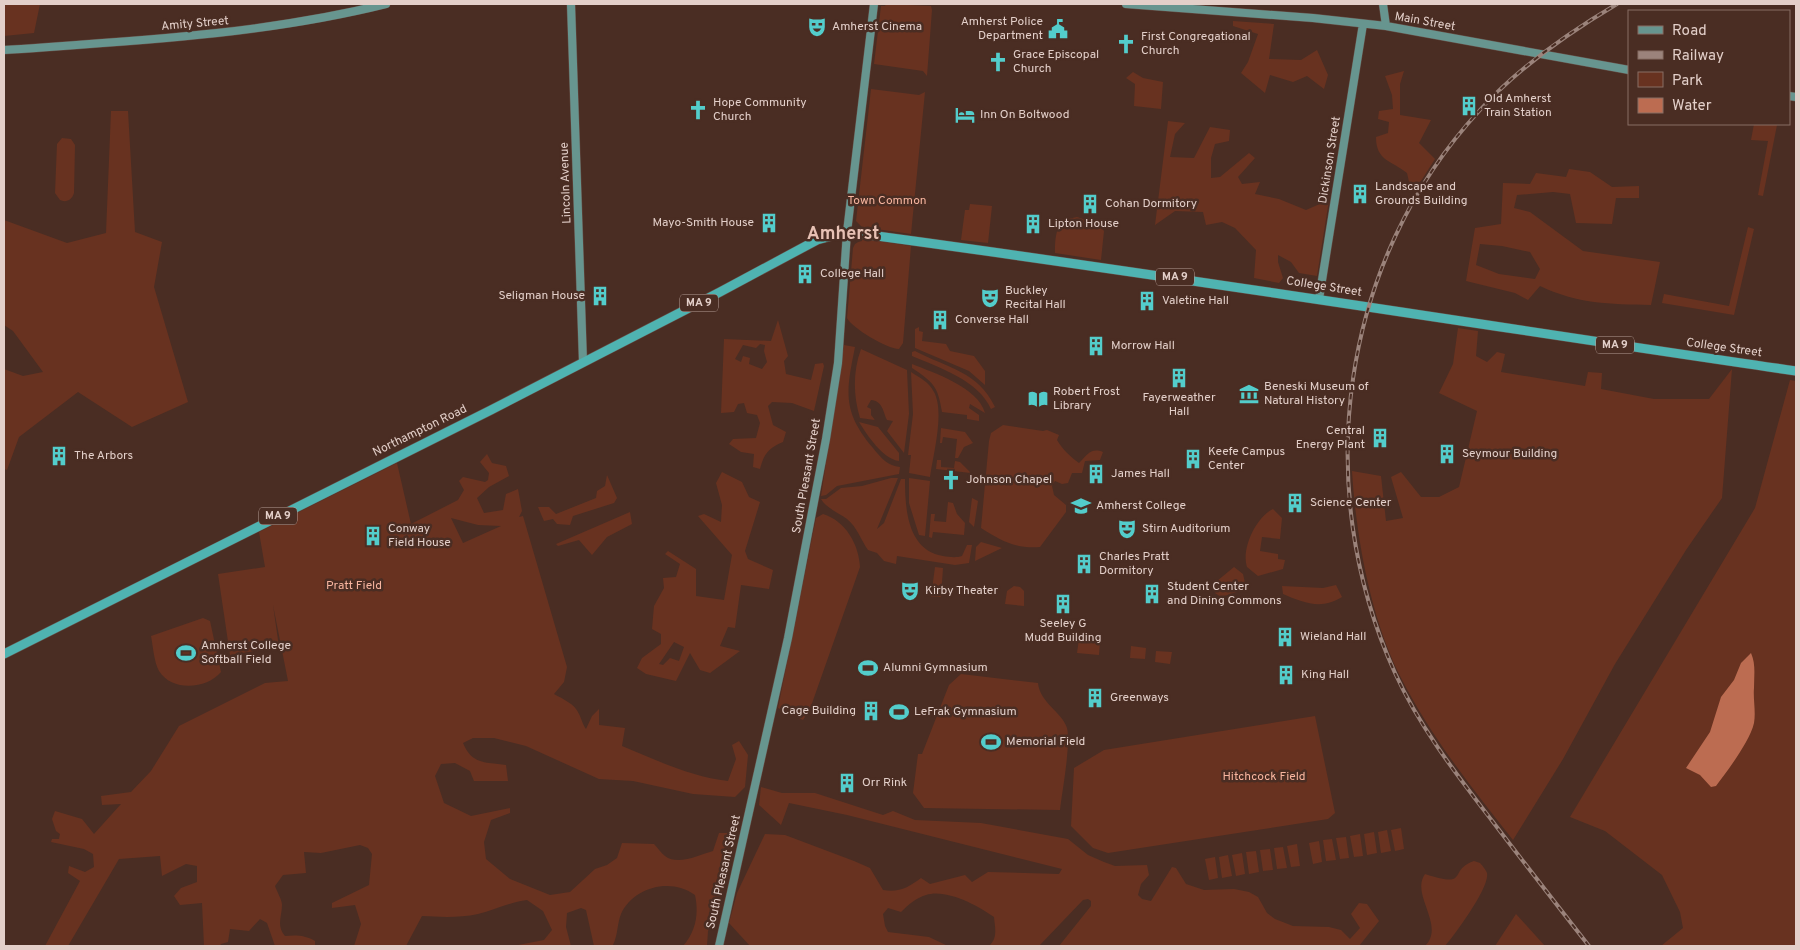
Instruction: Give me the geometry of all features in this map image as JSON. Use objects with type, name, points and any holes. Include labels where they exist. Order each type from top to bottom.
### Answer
[{"type":"highway","name":"Northampton Road","points":[[4,654],[583,362],[817,240],[847,232]]},
{"type":"highway","name":"College Street","points":[[847,232],[1319,299],[1796,371]]},
{"type":"main road","name":"Amity Street","points":[[4,50],[248,30],[305,22],[386,4]]},
{"type":"main road","name":"Lincoln Avenue","points":[[571,4],[583,362]]},
{"type":"main road","name":"South Pleasant Street","points":[[718,946],[788,638],[826,439],[838,363],[847,232],[874,4]]},
{"type":"main road","name":"Main Street","points":[[1126,4],[1313,18],[1386,26],[1628,70]]},
{"type":"main road","points":[[1383,4],[1386,26]]},
{"type":"main road","name":"Dickinson Street","points":[[1319,299],[1363,24]]},
{"type":"green space","points":[[4,4],[40,4],[34,33],[4,36]]},
{"type":"green space","points":[[886,4],[931,6],[927,76],[923,71],[874,64],[881,6]]},
{"type":"green space","points":[[1233,21],[1274,24],[1269,59],[1301,60],[1317,50],[1328,75],[1324,89],[1307,76],[1293,82],[1270,75],[1265,93],[1241,73],[1248,62],[1258,34],[1233,26]]},
{"type":"green space","points":[[1404,71],[1400,84],[1400,115],[1431,120],[1419,143],[1435,159],[1414,192],[1410,186],[1407,173],[1382,156],[1376,137],[1388,133],[1389,122],[1378,119],[1379,111],[1393,109],[1392,95],[1385,76]]},
{"type":"green space","points":[[1133,72],[1143,78],[1163,82],[1161,109],[1134,106],[1135,84],[1126,78]]},
{"type":"green space","name":"Town Common","points":[[871,89],[919,95],[925,92],[911,234],[862,227],[856,221]]},
{"type":"green space","points":[[111,111],[128,111],[135,232],[162,242],[154,287],[188,402],[132,427],[78,392],[19,437],[7,470],[4,469],[4,369],[23,376],[43,372],[13,331],[4,325],[4,220],[67,243],[106,233]]},
{"type":"green space","points":[[1168,121],[1185,123],[1175,134],[1170,157],[1194,158],[1210,127],[1230,130],[1229,141],[1215,144],[1211,158],[1211,178],[1220,177],[1249,153],[1255,158],[1238,177],[1242,184],[1260,182],[1255,194],[1279,199],[1306,210],[1329,200],[1317,276],[1299,273],[1291,262],[1278,255],[1283,278],[1279,283],[1254,278],[1256,250],[1235,228],[1222,222],[1206,225],[1203,212],[1175,211],[1155,225]]},
{"type":"green space","points":[[1754,125],[1777,125],[1763,196],[1758,195],[1768,141],[1751,140]]},
{"type":"green space","points":[[62,138],[71,139],[75,145],[74,193],[67,201],[60,200],[55,193],[57,144]]},
{"type":"green space","points":[[1569,169],[1590,172],[1612,187],[1639,186],[1639,198],[1616,198],[1612,224],[1576,223],[1570,194],[1553,192],[1517,195],[1514,208],[1530,212],[1583,251],[1660,262],[1651,305],[1581,300],[1540,286],[1528,300],[1515,293],[1466,281],[1475,228],[1501,224],[1503,183],[1530,184],[1536,173],[1566,177]],"holes":[[[1480,244],[1502,246],[1530,252],[1540,269],[1535,279],[1499,274],[1476,265]]]},
{"type":"green space","points":[[970,204],[992,206],[988,243],[961,240],[965,210],[969,210]]},
{"type":"green space","points":[[1077,217],[1095,223],[1094,227],[1097,227],[1098,224],[1104,231],[1101,260],[1055,253],[1056,234],[1060,225],[1067,219],[1069,223],[1071,221],[1068,219]]},
{"type":"green space","points":[[1748,227],[1754,229],[1734,315],[1662,303],[1664,294],[1729,306]]},
{"type":"green space","name":"Town Common","points":[[863,239],[911,246],[903,343],[899,349],[887,346],[870,337],[847,318],[853,248],[855,244]]},
{"type":"green space","points":[[778,320],[788,356],[784,361],[786,374],[811,380],[815,364],[823,363],[824,366],[814,411],[792,403],[772,402],[768,406],[773,425],[786,432],[783,442],[774,446],[765,455],[760,469],[753,467],[754,454],[741,452],[729,444],[733,439],[756,438],[760,423],[757,415],[747,413],[744,403],[738,404],[734,412],[721,413],[724,339],[771,341]],"holes":[[[760,344],[765,345],[764,351],[767,362],[762,369],[749,364],[750,358],[743,356],[741,362],[735,359],[743,345],[756,348]]]},
{"type":"green space","points":[[919,327],[919,331],[923,332],[922,341],[946,344],[950,351],[974,356],[985,371],[985,385],[969,371],[915,348],[915,329]]},
{"type":"green space","points":[[1458,328],[1478,331],[1476,356],[1487,362],[1497,352],[1505,354],[1501,372],[1585,386],[1588,372],[1602,373],[1601,389],[1654,399],[1709,399],[1732,369],[1722,498],[1686,550],[1615,664],[1563,759],[1513,840],[1437,739],[1399,674],[1380,627],[1372,601],[1361,548],[1354,496],[1352,471],[1381,476],[1386,521],[1403,518],[1391,477],[1401,472],[1421,497],[1439,497],[1459,487],[1477,411],[1439,393],[1453,364]]},
{"type":"green space","points":[[844,345],[855,347],[849,389],[851,412],[863,435],[876,452],[888,463],[900,467],[899,474],[837,486],[826,495],[821,496]]},
{"type":"green space","points":[[861,349],[907,370],[909,414],[904,453],[887,431],[893,421],[887,420],[878,402],[871,400],[867,407],[871,409],[871,415],[875,420],[860,418],[856,401],[855,383],[856,366]]},
{"type":"green space","points":[[915,351],[971,378],[980,385],[995,407],[991,409],[977,390],[957,376],[912,356],[912,352]]},
{"type":"green space","points":[[912,364],[965,388],[981,404],[985,413],[970,404],[969,408],[979,415],[979,421],[967,419],[967,415],[942,412],[936,390],[930,381],[912,368]]},
{"type":"green space","points":[[911,372],[930,386],[937,400],[938,422],[930,477],[909,473],[911,455],[908,455],[913,414]]},
{"type":"green space","points":[[1790,380],[1796,381],[1796,946],[1661,946],[1683,928],[1680,912],[1662,875],[1605,831],[1570,817],[1755,508]]},
{"type":"green space","points":[[859,422],[878,427],[899,453],[899,461],[881,451]]},
{"type":"green space","points":[[1003,425],[1047,430],[1059,435],[1057,440],[1059,443],[1079,463],[1092,451],[1103,452],[1100,460],[1085,461],[1082,473],[1072,473],[1068,483],[1062,484],[1055,481],[1052,486],[1054,495],[1066,505],[1066,512],[1040,547],[1023,547],[1008,543],[981,528],[989,441],[991,433]]},
{"type":"green space","points":[[941,428],[965,432],[973,443],[964,447],[958,458],[955,458],[957,439],[943,437],[942,443],[940,443]]},
{"type":"green space","name":"Pratt Field","points":[[487,454],[492,463],[506,466],[509,476],[489,487],[477,498],[484,513],[503,510],[506,494],[518,489],[522,511],[519,517],[523,516],[567,667],[564,682],[554,694],[575,707],[586,729],[592,716],[599,709],[599,725],[625,728],[622,746],[701,776],[728,781],[736,759],[732,745],[739,741],[748,755],[745,787],[735,797],[693,794],[633,781],[599,779],[526,746],[494,738],[473,738],[463,743],[471,755],[475,759],[486,763],[506,765],[508,781],[474,781],[470,771],[455,763],[441,764],[435,776],[444,803],[471,816],[510,808],[510,813],[491,820],[484,842],[486,859],[510,879],[550,895],[570,892],[595,869],[607,865],[617,858],[622,843],[654,844],[670,859],[682,860],[713,851],[719,833],[734,833],[717,916],[708,931],[707,946],[683,946],[694,928],[697,909],[695,895],[675,887],[664,886],[643,891],[627,905],[621,914],[613,945],[594,946],[586,910],[581,908],[567,913],[566,927],[571,946],[513,946],[544,940],[552,930],[543,911],[527,900],[471,915],[450,917],[422,916],[406,946],[354,946],[361,924],[355,905],[332,908],[332,903],[369,885],[372,854],[368,848],[360,845],[321,853],[304,852],[306,873],[283,875],[275,886],[282,903],[280,925],[282,932],[285,936],[300,936],[311,939],[315,941],[315,946],[275,946],[267,923],[260,919],[249,931],[230,929],[228,942],[220,946],[204,946],[202,903],[180,905],[174,896],[181,888],[197,882],[197,866],[186,864],[162,876],[160,856],[119,859],[68,946],[45,946],[80,881],[68,873],[69,866],[85,872],[94,867],[93,854],[84,849],[51,842],[52,839],[59,839],[60,834],[56,831],[52,819],[55,811],[82,819],[94,834],[121,804],[102,805],[101,796],[131,792],[151,771],[179,726],[265,683],[288,681],[273,605],[279,647],[230,655],[218,574],[265,567],[259,532],[397,463],[411,524],[458,500],[464,490],[459,481],[463,477],[485,482],[488,480],[489,473],[480,462]],"holes":[[[451,518],[478,525],[501,526],[463,543]]]},
{"type":"green space","points":[[937,460],[941,460],[941,467],[954,468],[955,461],[960,462],[971,473],[936,469]]},
{"type":"green space","points":[[722,472],[742,482],[749,497],[760,502],[745,551],[748,559],[773,570],[769,589],[741,585],[735,628],[728,627],[720,646],[740,651],[710,673],[700,670],[690,653],[676,681],[646,674],[637,668],[642,658],[661,644],[661,634],[652,629],[654,606],[664,588],[663,578],[676,577],[680,564],[665,554],[668,551],[696,569],[696,596],[724,600],[732,555],[698,516],[704,514],[721,522],[722,505],[716,483]],"holes":[[[674,642],[684,647],[679,661],[670,658],[663,665],[659,664]]]},
{"type":"green space","points":[[607,475],[617,498],[614,503],[573,516],[570,525],[557,524],[553,519],[544,521],[538,507],[549,507],[556,514],[596,498],[597,491],[605,486]]},
{"type":"green space","points":[[891,478],[898,478],[877,529],[884,523],[901,479],[905,479],[908,515],[915,537],[922,546],[931,552],[943,556],[962,556],[967,545],[972,545],[969,563],[955,565],[897,556],[896,564],[884,561],[877,553],[868,550],[850,522],[829,508],[821,499],[826,499],[841,488],[862,486]]},
{"type":"green space","points":[[909,478],[930,481],[925,536],[919,535],[909,503]]},
{"type":"green space","points":[[972,498],[978,501],[974,527],[969,522]]},
{"type":"green space","points":[[948,502],[953,503],[957,514],[965,523],[964,535],[933,532],[932,538],[929,537],[931,514],[935,514],[934,521],[946,522]]},
{"type":"green space","points":[[1273,509],[1282,518],[1280,539],[1262,537],[1260,551],[1278,554],[1278,559],[1285,560],[1283,569],[1258,576],[1247,567],[1246,551],[1251,534],[1256,526]]},
{"type":"green space","points":[[630,512],[632,524],[607,537],[592,555],[579,540],[558,546],[556,544]]},
{"type":"green space","points":[[823,514],[838,522],[850,535],[857,550],[860,567],[810,709],[803,720],[778,708],[816,518]]},
{"type":"green space","points":[[981,542],[1002,548],[975,561],[976,547]]},
{"type":"green space","points":[[935,567],[943,568],[941,597],[931,597]]},
{"type":"green space","points":[[1234,567],[1243,574],[1245,583],[1240,591],[1221,597],[1215,593],[1217,581]]},
{"type":"green space","points":[[1336,585],[1342,597],[1320,604],[1312,604],[1283,594],[1282,586],[1323,588]]},
{"type":"green space","points":[[1014,586],[1020,587],[1024,591],[1024,606],[1005,604],[1007,591]]},
{"type":"green space","name":"Amherst College Softball Field","points":[[203,618],[210,621],[221,672],[215,678],[199,685],[181,685],[172,682],[165,678],[157,667],[151,636]]},
{"type":"green space","points":[[1079,639],[1100,642],[1099,655],[1077,653]]},
{"type":"green space","points":[[1131,646],[1146,648],[1145,659],[1130,658]]},
{"type":"green space","points":[[1156,651],[1172,652],[1170,664],[1155,662]]},
{"type":"green space","name":"Memorial Field","points":[[961,674],[1038,683],[1043,696],[1061,717],[1067,728],[1067,757],[1060,810],[924,808],[913,793],[918,754],[922,754],[949,685]]},
{"type":"green space","name":"Hitchcock Field","points":[[1315,716],[1335,813],[1328,819],[1108,853],[1093,848],[1071,826],[1074,768],[1104,750]]},
{"type":"green space","points":[[761,787],[782,793],[815,793],[883,815],[893,811],[915,820],[981,823],[1068,839],[1088,855],[1115,866],[1147,865],[1149,875],[1141,884],[1138,895],[1142,899],[1151,901],[1172,867],[1176,868],[1186,884],[1204,890],[1234,889],[1249,892],[1258,897],[1267,913],[1275,919],[1293,926],[1329,927],[1341,930],[1350,939],[1360,928],[1351,914],[1359,903],[1367,904],[1379,921],[1359,946],[1059,946],[1091,906],[1091,901],[1088,899],[1083,900],[1039,946],[989,946],[995,936],[994,917],[962,899],[934,893],[919,898],[901,912],[888,908],[883,914],[885,926],[888,932],[929,937],[948,946],[750,946],[729,923],[737,893],[765,834],[785,835],[870,868],[883,890],[889,891],[904,888],[921,878],[930,884],[965,875],[972,882],[988,872],[1059,874],[1062,869],[847,815],[789,803],[781,825],[759,805]]},
{"type":"green space","points":[[1401,828],[1404,849],[1395,851],[1391,830]]},
{"type":"green space","points":[[1387,830],[1391,851],[1381,853],[1378,832]]},
{"type":"green space","points":[[1374,832],[1377,853],[1367,855],[1364,834]]},
{"type":"green space","points":[[1360,834],[1363,856],[1354,857],[1350,836]]},
{"type":"green space","points":[[1346,837],[1349,858],[1340,859],[1336,838]]},
{"type":"green space","points":[[1332,839],[1336,860],[1326,861],[1323,840]]},
{"type":"green space","points":[[1319,841],[1322,862],[1313,864],[1309,843]]},
{"type":"green space","points":[[1297,844],[1300,866],[1291,867],[1287,846]]},
{"type":"green space","points":[[1283,847],[1287,868],[1277,869],[1274,848]]},
{"type":"green space","points":[[1270,849],[1273,870],[1263,871],[1260,850]]},
{"type":"green space","points":[[1256,851],[1259,872],[1249,874],[1246,852]]},
{"type":"green space","points":[[1242,853],[1245,874],[1236,876],[1232,855]]},
{"type":"green space","points":[[1228,855],[1232,876],[1222,878],[1219,857]]},
{"type":"green space","points":[[1215,857],[1218,878],[1209,880],[1205,859]]},
{"type":"green space","points":[[1474,861],[1480,863],[1487,873],[1478,899],[1445,946],[1425,946],[1430,938],[1432,929],[1422,891],[1422,882],[1425,874],[1448,880],[1454,879],[1461,869]]},
{"type":"green space","points":[[1516,914],[1545,946],[1495,946]]},
{"type":"water","points":[[1751,653],[1754,661],[1755,714],[1752,730],[1738,755],[1716,786],[1711,787],[1700,775],[1686,768],[1710,732],[1721,697],[1734,680],[1741,663]]},
{"type":"railway","points":[[1589,946],[1453,769],[1416,713],[1395,673],[1369,601],[1353,527],[1348,452],[1353,378],[1369,305],[1396,235],[1433,170],[1480,110],[1511,79],[1562,39],[1617,4]]},
{"type":"place","name":"Amherst Cinema","points":[[817,27]]},
{"type":"place","name":"Amherst Police Department","points":[[1058,29]]},
{"type":"place","name":"First Congregational Church","points":[[1126,44]]},
{"type":"place","name":"Grace Episcopal Church","points":[[998,62]]},
{"type":"place","name":"Old Amherst Train Station","points":[[1469,106]]},
{"type":"place","name":"Hope Community Church","points":[[698,110]]},
{"type":"place","name":"Inn On Boltwood","points":[[965,115]]},
{"type":"place","name":"Landscape and Grounds Building","points":[[1360,194]]},
{"type":"place","name":"Cohan Dormitory","points":[[1090,204]]},
{"type":"place","name":"Mayo-Smith House","points":[[769,223]]},
{"type":"place","name":"Lipton House","points":[[1033,224]]},
{"type":"place","name":"College Hall","points":[[805,274]]},
{"type":"place","name":"Seligman House","points":[[600,296]]},
{"type":"place","name":"Buckley Recital Hall","points":[[990,298]]},
{"type":"place","name":"Valetine Hall","points":[[1147,301]]},
{"type":"place","name":"Converse Hall","points":[[940,320]]},
{"type":"place","name":"Morrow Hall","points":[[1096,346]]},
{"type":"place","name":"Fayerweather Hall","points":[[1179,378]]},
{"type":"place","name":"Beneski Museum of Natural History","points":[[1249,394]]},
{"type":"place","name":"Robert Frost Library","points":[[1038,399]]},
{"type":"place","name":"Central Energy Plant","points":[[1380,438]]},
{"type":"place","name":"Seymour Building","points":[[1447,454]]},
{"type":"place","name":"The Arbors","points":[[59,456]]},
{"type":"place","name":"Keefe Campus Center","points":[[1193,459]]},
{"type":"place","name":"James Hall","points":[[1096,474]]},
{"type":"place","name":"Johnson Chapel","points":[[951,480]]},
{"type":"place","name":"Science Center","points":[[1295,503]]},
{"type":"place","name":"Amherst College","points":[[1081,506]]},
{"type":"place","name":"Stirn Auditorium","points":[[1127,529]]},
{"type":"place","name":"Conway Field House","points":[[373,536]]},
{"type":"place","name":"Charles Pratt Dormitory","points":[[1084,564]]},
{"type":"place","name":"Kirby Theater","points":[[910,591]]},
{"type":"place","name":"Student Center and Dining Commons","points":[[1152,594]]},
{"type":"place","name":"Seeley G Mudd Building","points":[[1063,604]]},
{"type":"place","name":"Wieland Hall","points":[[1285,637]]},
{"type":"place","name":"Amherst College Softball Field","points":[[186,653]]},
{"type":"place","name":"Alumni Gymnasium","points":[[868,668]]},
{"type":"place","name":"King Hall","points":[[1286,675]]},
{"type":"place","name":"Greenways","points":[[1095,698]]},
{"type":"place","name":"Cage Building","points":[[871,711]]},
{"type":"place","name":"LeFrak Gymnasium","points":[[899,712]]},
{"type":"place","name":"Memorial Field","points":[[991,742]]},
{"type":"place","name":"Orr Rink","points":[[847,783]]},
{"type":"district","name":"Amherst","points":[[843,234]]}]
